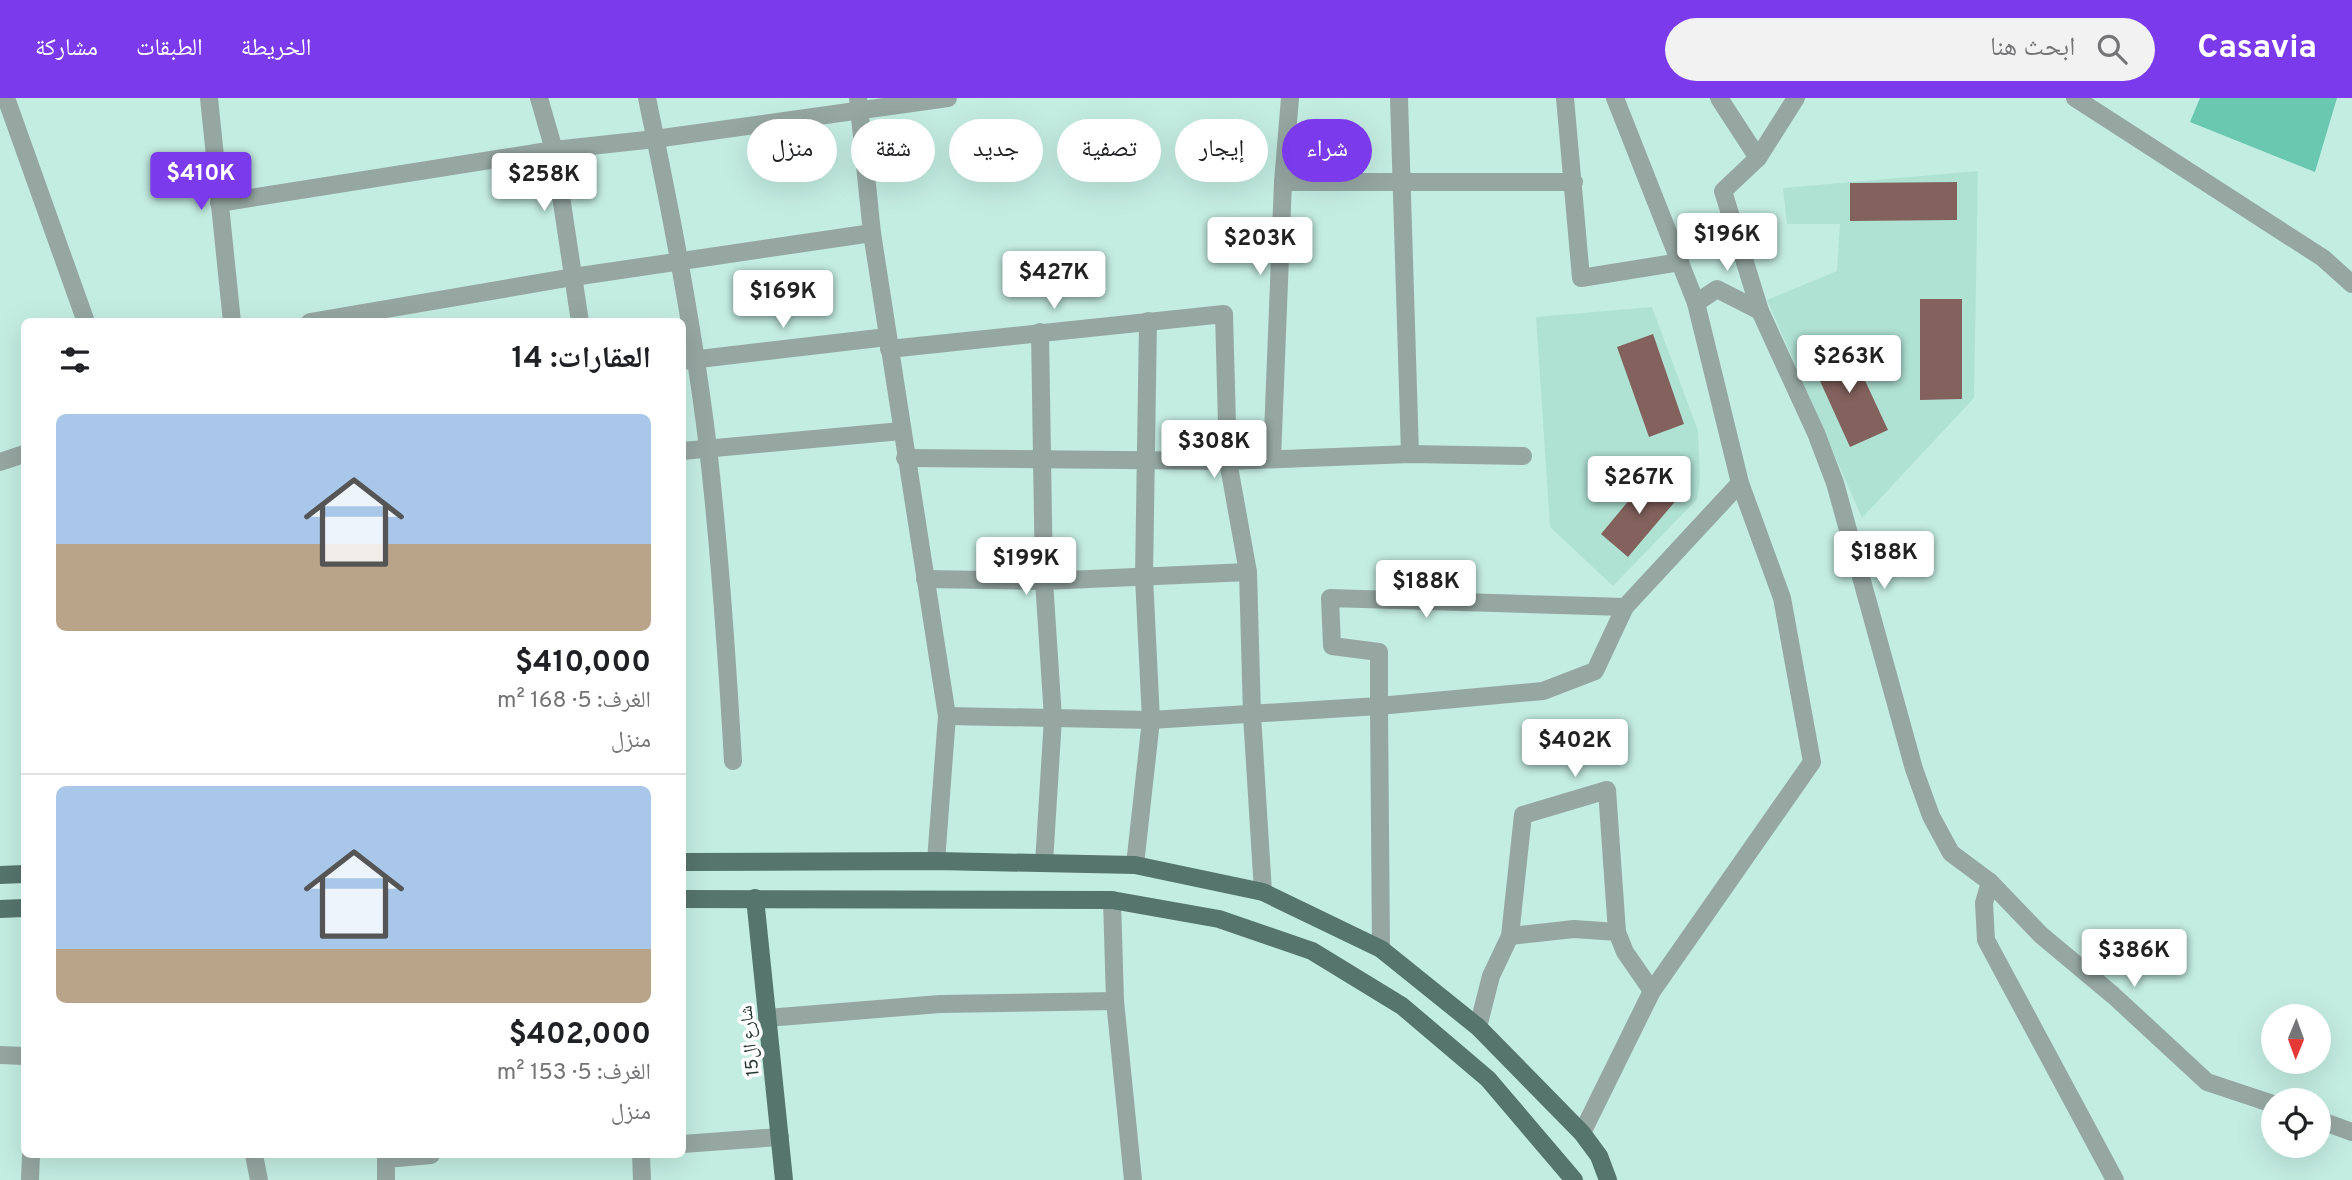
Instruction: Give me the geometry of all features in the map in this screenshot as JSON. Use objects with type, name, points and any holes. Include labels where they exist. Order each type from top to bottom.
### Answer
[{"type":"main road","points":[[686,862],[936,861],[1135,865],[1263,892],[1381,949],[1478,1027],[1582,1133],[1598,1156],[1608,1180]]},
{"type":"main road","points":[[0,875],[21,874]]},
{"type":"main road","name":"شارع ال15","points":[[755,898],[784,1180]]},
{"type":"main road","points":[[686,899],[1112,900],[1219,919],[1312,951],[1402,1006],[1488,1079],[1569,1178]]},
{"type":"main road","points":[[0,909],[21,908]]},
{"type":"street","points":[[6,98],[85,318]]},
{"type":"street","points":[[209,98],[232,318]]},
{"type":"street","points":[[539,98],[554,150],[579,318]]},
{"type":"street","points":[[646,98],[678,261],[684,318]]},
{"type":"street","points":[[219,203],[554,150],[655,139],[860,105],[948,98]]},
{"type":"street","points":[[1288,119],[1290,98]]},
{"type":"street","points":[[1399,98],[1404,183],[1410,454]]},
{"type":"street","points":[[1565,98],[1581,278],[1680,262]]},
{"type":"street","points":[[1582,1133],[1652,991],[1812,762],[1782,598],[1740,483],[1696,303],[1615,98]]},
{"type":"street","points":[[1719,98],[1758,158]]},
{"type":"street","points":[[1796,98],[1758,158],[1723,191],[1760,312],[1816,433],[1835,483],[1878,647],[1931,817],[1951,853],[1990,882],[2041,935],[2114,996],[2207,1082],[2261,1100]]},
{"type":"street","points":[[2076,98],[2323,258],[2352,284]]},
{"type":"street","points":[[860,105],[872,233],[947,716],[936,861]]},
{"type":"street","points":[[1272,459],[1283,182],[1574,182]]},
{"type":"street","points":[[333,318],[573,277],[872,233]]},
{"type":"street","points":[[1696,303],[1717,289],[1760,312]]},
{"type":"street","points":[[688,361],[1224,314],[1228,461],[1248,572],[1252,715],[1263,892]]},
{"type":"street","points":[[1135,865],[1152,720],[1144,577],[1148,321]]},
{"type":"street","points":[[1040,332],[1044,581],[1053,718],[1044,863]]},
{"type":"street","points":[[686,341],[688,361],[708,447],[725,634],[733,761]]},
{"type":"street","points":[[686,450],[901,431]]},
{"type":"street","points":[[905,458],[1228,461],[1410,454],[1523,456]]},
{"type":"street","points":[[0,462],[21,455]]},
{"type":"street","points":[[947,716],[1152,720],[1379,706],[1543,691],[1595,671],[1625,607],[1740,483]]},
{"type":"street","points":[[925,579],[1044,581],[1248,572]]},
{"type":"street","points":[[1381,949],[1379,652],[1332,646],[1330,598],[1625,607]]},
{"type":"street","points":[[1478,1027],[1491,976],[1510,936],[1523,815],[1607,790],[1617,932],[1626,952],[1652,991]]},
{"type":"street","points":[[1990,882],[1984,903],[1986,940],[2115,1180]]},
{"type":"street","points":[[1112,900],[1115,1001],[1133,1180]]},
{"type":"street","points":[[1510,936],[1574,929],[1617,932]]},
{"type":"street","points":[[767,1018],[940,1004],[1115,1001]]},
{"type":"street","points":[[0,1055],[21,1056]]},
{"type":"street","points":[[2331,1124],[2352,1132]]},
{"type":"street","points":[[686,1144],[780,1137]]},
{"type":"street","points":[[30,1180],[31,1158]]},
{"type":"street","points":[[255,1158],[259,1180]]},
{"type":"street","points":[[386,1180],[386,1159],[397,1158]]},
{"type":"street","points":[[640,1158],[642,1180]]},
{"type":"shaded area","points":[[1978,171],[1974,398],[1862,518],[1767,300],[1837,271],[1840,224],[1787,224],[1783,188]]},
{"type":"shaded area","points":[[1652,307],[1698,431],[1700,480],[1697,499],[1613,586],[1550,527],[1536,317]]},
{"type":"green space","points":[[2200,98],[2337,98],[2315,172],[2190,122]]},
{"type":"building","points":[[1957,182],[1957,220],[1850,221],[1850,183]]},
{"type":"building","points":[[1920,299],[1962,299],[1962,399],[1920,400]]},
{"type":"building","points":[[1653,334],[1684,424],[1649,437],[1617,347]]},
{"type":"building","points":[[1847,342],[1888,430],[1850,447],[1810,359]]},
{"type":"building","points":[[1650,475],[1678,498],[1628,557],[1601,534]]}]
